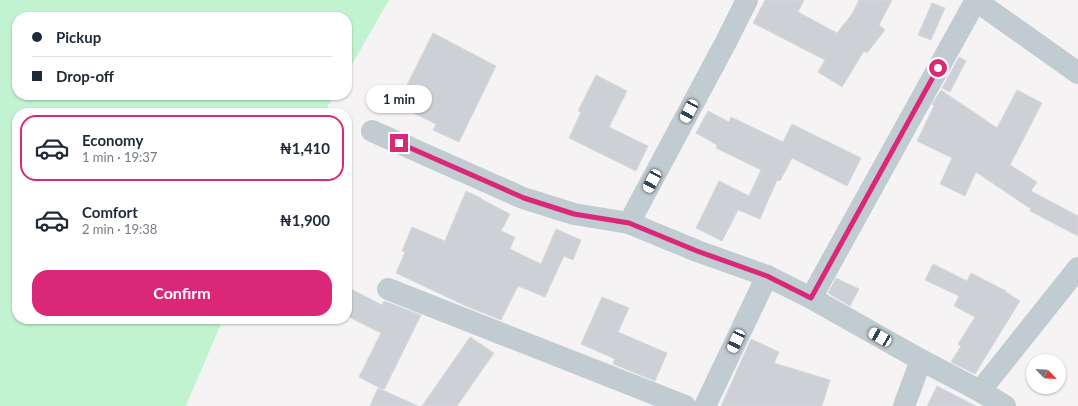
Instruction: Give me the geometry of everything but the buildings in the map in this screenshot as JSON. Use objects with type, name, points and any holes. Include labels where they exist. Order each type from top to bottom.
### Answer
[{"type":"street","points":[[629,223],[747,0]]},
{"type":"street","points":[[811,298],[975,0],[1078,73]]},
{"type":"street","points":[[372,131],[524,198],[574,214],[629,223],[697,251],[767,276],[811,298],[1005,406]]},
{"type":"street","points":[[980,391],[1078,268]]},
{"type":"street","points":[[705,406],[767,276]]},
{"type":"street","points":[[388,290],[685,406]]},
{"type":"street","points":[[904,406],[921,360]]},
{"type":"green space","points":[[0,0],[389,0],[352,64],[352,12],[12,12],[12,100],[331,100],[327,108],[12,108],[12,324],[221,324],[186,406],[0,406]]},
{"type":"route","points":[[399,143],[524,198],[574,214],[629,223],[697,251],[767,276],[811,298],[938,68]]}]
